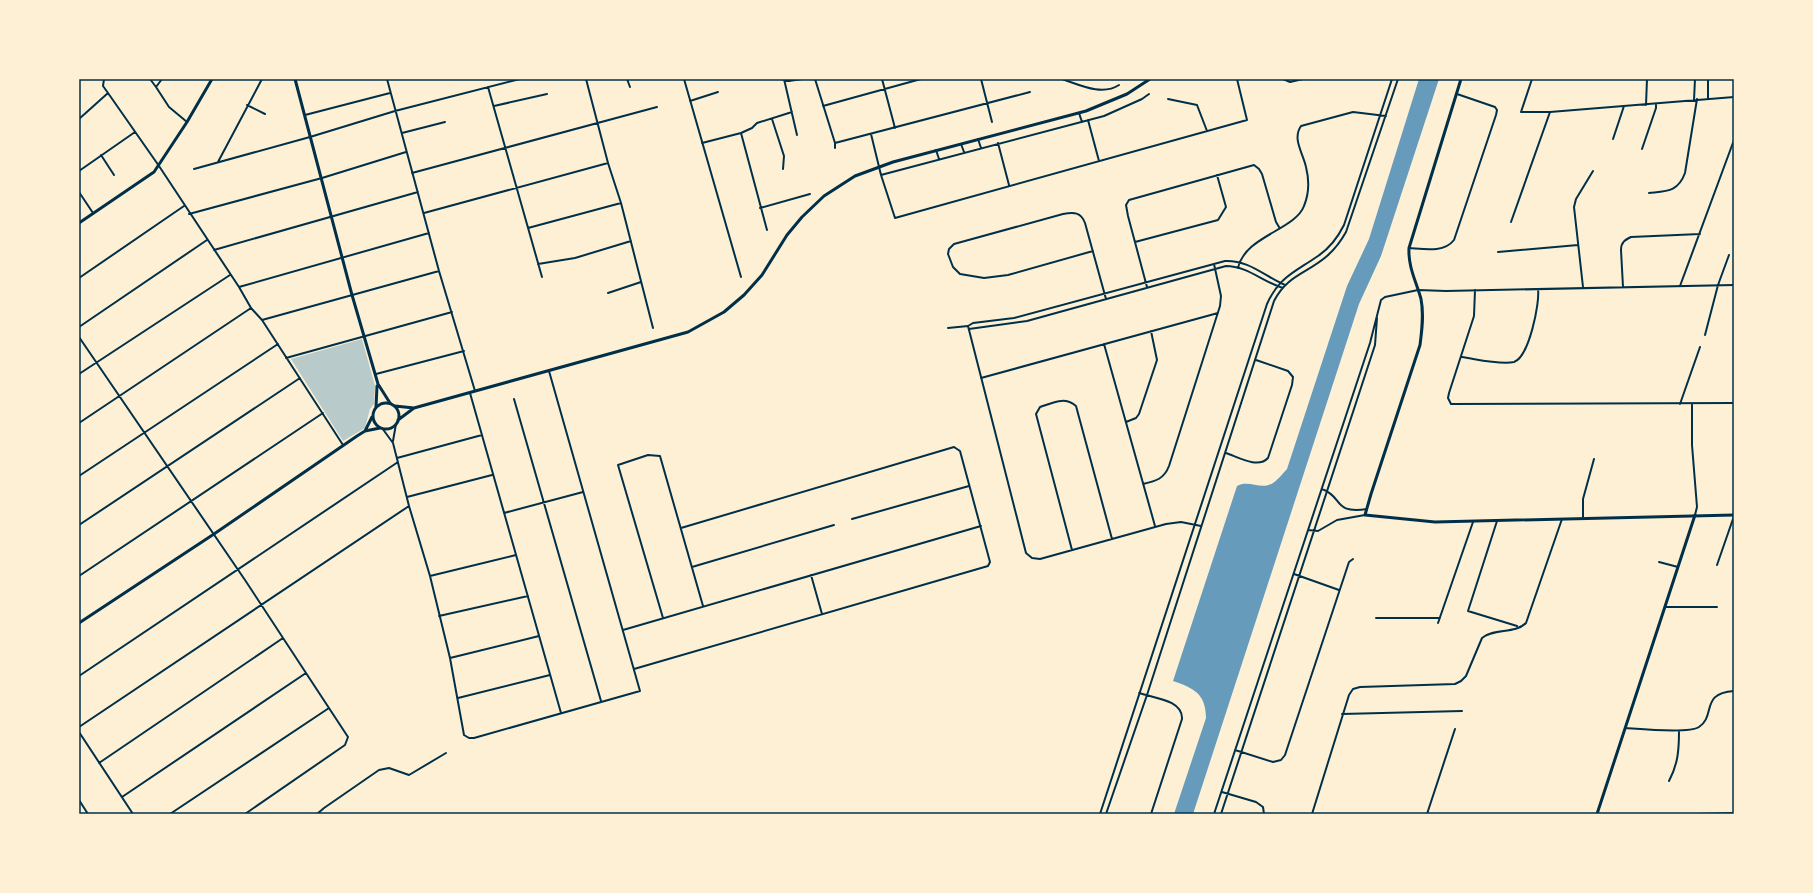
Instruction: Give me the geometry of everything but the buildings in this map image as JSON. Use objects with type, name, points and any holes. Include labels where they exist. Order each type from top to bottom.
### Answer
[{"type":"main road","points":[[79,223],[146,178],[159,166],[212,79]]},
{"type":"main road","points":[[295,79],[352,295],[375,375],[383,396],[390,403],[404,409],[414,408],[677,336],[712,320],[747,292],[762,275],[794,226],[813,206],[846,181],[879,167],[936,150],[1079,113],[1114,101],[1150,79]]},
{"type":"main road","points":[[1461,79],[1458,94],[1409,248],[1410,268],[1422,305],[1423,320],[1420,345],[1366,515],[1423,522],[1583,517],[1734,515]]},
{"type":"main road","points":[[365,431],[376,407],[378,384]]},
{"type":"main road","points":[[376,407],[382,403],[390,403]]},
{"type":"main road","points":[[79,623],[214,534],[365,431],[390,428],[396,424],[399,413],[395,406]]},
{"type":"main road","points":[[398,420],[414,408]]},
{"type":"main road","points":[[373,416],[375,423],[381,428]]},
{"type":"main road","points":[[1597,814],[1695,515]]},
{"type":"street","points":[[104,79],[104,86],[108,93],[159,166],[189,214],[239,287],[251,308],[262,320],[278,344],[343,446]]},
{"type":"street","points":[[150,79],[169,106],[187,122]]},
{"type":"street","points":[[156,87],[162,79]]},
{"type":"street","points":[[218,162],[262,79]]},
{"type":"street","points":[[387,79],[439,272],[475,391]]},
{"type":"street","points":[[194,169],[310,137],[395,111],[520,79]]},
{"type":"street","points":[[586,79],[608,163],[621,203],[653,328]]},
{"type":"street","points":[[627,79],[630,87]]},
{"type":"street","points":[[684,79],[741,277]]},
{"type":"street","points":[[781,79],[795,81],[802,79]]},
{"type":"street","points":[[815,79],[835,143],[835,148]]},
{"type":"street","points":[[882,79],[895,128]]},
{"type":"street","points":[[823,106],[922,79]]},
{"type":"street","points":[[981,79],[992,122]]},
{"type":"street","points":[[1062,79],[1101,90],[1111,89],[1119,85]]},
{"type":"street","points":[[871,134],[881,175],[895,218],[1009,185],[1247,120],[1237,79]]},
{"type":"street","points":[[1283,79],[1290,82],[1302,79]]},
{"type":"street","points":[[1100,814],[1267,304],[1279,283],[1290,273],[1325,250],[1339,234],[1344,225],[1392,79]]},
{"type":"street","points":[[1106,814],[1147,695],[1277,296],[1294,276],[1326,257],[1339,243],[1349,226],[1398,79]]},
{"type":"street","points":[[1532,79],[1521,112],[1550,112],[1646,105],[1734,96]]},
{"type":"street","points":[[1646,105],[1647,79]]},
{"type":"street","points":[[1649,193],[1671,190],[1682,182],[1685,173],[1696,100],[1695,79]]},
{"type":"street","points":[[1708,79],[1708,99]]},
{"type":"street","points":[[784,80],[798,135]]},
{"type":"street","points":[[488,87],[542,277]]},
{"type":"street","points":[[690,101],[718,92]]},
{"type":"street","points":[[835,143],[1030,92]]},
{"type":"street","points":[[79,119],[108,93]]},
{"type":"street","points":[[304,116],[390,93]]},
{"type":"street","points":[[494,106],[547,94]]},
{"type":"street","points":[[881,175],[1082,122],[1131,105],[1149,94]]},
{"type":"street","points":[[1409,248],[1442,248],[1450,246],[1454,240],[1497,112],[1495,107],[1458,94]]},
{"type":"street","points":[[1168,99],[1197,105],[1207,131]]},
{"type":"street","points":[[1642,149],[1656,104]]},
{"type":"street","points":[[247,105],[265,114]]},
{"type":"street","points":[[1613,139],[1624,106]]},
{"type":"street","points":[[412,173],[657,107]]},
{"type":"street","points":[[702,143],[741,133],[752,128],[757,123],[792,112]]},
{"type":"street","points":[[1238,268],[1239,262],[1254,244],[1279,227],[1288,223],[1304,208],[1307,196],[1306,167],[1297,139],[1298,131],[1301,126],[1353,112],[1386,116]]},
{"type":"street","points":[[1512,222],[1550,112]]},
{"type":"street","points":[[1079,113],[1082,122]]},
{"type":"street","points":[[772,119],[784,156],[783,169]]},
{"type":"street","points":[[1088,120],[1099,161]]},
{"type":"street","points":[[402,133],[445,122]]},
{"type":"street","points":[[79,171],[135,132]]},
{"type":"street","points":[[741,133],[767,230]]},
{"type":"street","points":[[978,139],[981,148]]},
{"type":"street","points":[[1680,286],[1734,140]]},
{"type":"street","points":[[998,143],[1009,185]]},
{"type":"street","points":[[961,144],[964,152]]},
{"type":"street","points":[[936,150],[939,159]]},
{"type":"street","points":[[189,214],[322,178],[406,152]]},
{"type":"street","points":[[101,155],[114,175]]},
{"type":"street","points":[[424,213],[608,163]]},
{"type":"street","points":[[1147,287],[1127,211],[1126,205],[1129,200],[1254,165],[1259,169],[1276,222],[1279,227]]},
{"type":"street","points":[[1582,287],[1577,227],[1573,212],[1574,203],[1593,171]]},
{"type":"street","points":[[1135,242],[1218,220],[1226,207],[1216,175]]},
{"type":"street","points":[[79,192],[93,214]]},
{"type":"street","points":[[214,250],[418,192]]},
{"type":"street","points":[[760,208],[810,194]]},
{"type":"street","points":[[528,228],[621,203]]},
{"type":"street","points":[[79,278],[184,206]]},
{"type":"street","points":[[1093,252],[1008,275],[984,278],[960,274],[953,266],[948,254],[949,249],[954,244],[1071,212],[1082,216],[1093,252],[1106,299]]},
{"type":"street","points":[[1344,225],[1349,226]]},
{"type":"street","points":[[239,287],[429,233]]},
{"type":"street","points":[[1623,287],[1621,244],[1625,240],[1631,237],[1700,234]]},
{"type":"street","points":[[79,327],[207,240]]},
{"type":"street","points":[[538,264],[575,258],[631,241]]},
{"type":"street","points":[[1498,252],[1578,245]]},
{"type":"street","points":[[1704,335],[1718,285],[1729,255]]},
{"type":"street","points":[[948,328],[1014,318],[1214,264],[1239,262],[1247,264],[1284,286]]},
{"type":"street","points":[[1143,484],[1161,479],[1166,474],[1218,313],[1221,296],[1214,264]]},
{"type":"street","points":[[969,329],[1027,321],[1226,266],[1238,268],[1277,286],[1284,286]]},
{"type":"street","points":[[262,320],[439,272]]},
{"type":"street","points":[[79,374],[231,275]]},
{"type":"street","points":[[608,293],[641,282]]},
{"type":"street","points":[[1214,814],[1370,343],[1379,304],[1385,297],[1418,290],[1734,285]]},
{"type":"street","points":[[1462,357],[1495,362],[1514,362],[1522,356],[1534,323],[1539,298],[1538,289]]},
{"type":"street","points":[[1475,290],[1474,316],[1462,357],[1449,393],[1448,398],[1451,404],[1734,403]]},
{"type":"street","points":[[79,423],[251,308]]},
{"type":"street","points":[[286,358],[452,312]]},
{"type":"street","points":[[981,378],[1218,313]]},
{"type":"street","points":[[1221,814],[1375,345],[1377,313]]},
{"type":"street","points":[[968,326],[1026,553],[1032,558],[1040,559],[1155,526],[1174,522],[1201,526]]},
{"type":"street","points":[[1126,422],[1136,418],[1139,414],[1157,363],[1156,351],[1151,331]]},
{"type":"street","points":[[79,337],[214,534],[348,737],[345,745],[245,814]]},
{"type":"street","points":[[79,476],[278,344]]},
{"type":"street","points":[[1104,344],[1155,526]]},
{"type":"street","points":[[1680,404],[1700,347]]},
{"type":"street","points":[[375,375],[464,351]]},
{"type":"street","points":[[1226,453],[1257,463],[1264,462],[1268,458],[1292,385],[1294,377],[1288,371],[1256,360]]},
{"type":"street","points":[[396,424],[393,442],[409,506],[430,576],[440,616],[450,658],[464,735],[469,738],[474,738],[640,691],[549,371]]},
{"type":"street","points":[[79,525],[300,378]]},
{"type":"street","points":[[470,393],[492,475],[561,713]]},
{"type":"street","points":[[514,399],[602,701]]},
{"type":"street","points":[[1072,550],[1036,414],[1040,407],[1063,400],[1070,401],[1076,406],[1112,538]]},
{"type":"street","points":[[1692,404],[1692,445],[1697,507],[1695,515]]},
{"type":"street","points":[[79,576],[323,413]]},
{"type":"street","points":[[381,428],[393,442]]},
{"type":"street","points":[[397,458],[482,435]]},
{"type":"street","points":[[634,669],[988,566],[990,559],[960,451],[958,448],[954,447],[681,528]]},
{"type":"street","points":[[663,618],[618,465],[648,455],[659,455],[703,606]]},
{"type":"street","points":[[1583,517],[1583,499],[1594,459]]},
{"type":"street","points":[[79,676],[398,462]]},
{"type":"street","points":[[407,497],[492,475]]},
{"type":"street","points":[[852,519],[969,486]]},
{"type":"street","points":[[1322,489],[1327,491],[1340,506],[1347,510],[1367,509]]},
{"type":"street","points":[[504,513],[583,492]]},
{"type":"street","points":[[79,727],[409,506]]},
{"type":"street","points":[[1308,530],[1314,532],[1318,531],[1337,520],[1366,515]]},
{"type":"street","points":[[1717,565],[1734,515]]},
{"type":"street","points":[[1312,814],[1342,714],[1351,692],[1357,688],[1459,682],[1466,676],[1482,638],[1487,634],[1525,624],[1529,617],[1562,518]]},
{"type":"street","points":[[1438,624],[1474,520]]},
{"type":"street","points":[[1498,520],[1468,611],[1518,627]]},
{"type":"street","points":[[692,567],[834,525]]},
{"type":"street","points":[[623,630],[981,526]]},
{"type":"street","points":[[430,576],[516,555]]},
{"type":"street","points":[[1236,750],[1273,762],[1282,760],[1285,755],[1339,590],[1349,562],[1353,559]]},
{"type":"street","points":[[1659,562],[1678,567]]},
{"type":"street","points":[[1294,574],[1339,590]]},
{"type":"street","points":[[811,575],[822,614]]},
{"type":"street","points":[[440,616],[528,596]]},
{"type":"street","points":[[1665,607],[1717,607]]},
{"type":"street","points":[[1376,618],[1440,618]]},
{"type":"street","points":[[450,658],[539,636]]},
{"type":"street","points":[[99,763],[283,638]]},
{"type":"street","points":[[122,798],[306,673]]},
{"type":"street","points":[[458,698],[550,675]]},
{"type":"street","points":[[1625,728],[1679,731],[1698,728],[1704,722],[1709,706],[1714,697],[1718,694],[1734,691]]},
{"type":"street","points":[[1139,693],[1177,705],[1182,713],[1182,719],[1151,814]]},
{"type":"street","points":[[170,814],[329,708]]},
{"type":"street","points":[[1342,714],[1462,711]]},
{"type":"street","points":[[1427,814],[1455,729]]},
{"type":"street","points":[[1669,781],[1676,768],[1679,753],[1679,731]]},
{"type":"street","points":[[79,732],[133,814]]},
{"type":"street","points":[[317,814],[379,770],[389,768],[409,775],[446,753]]},
{"type":"street","points":[[1222,792],[1256,802],[1263,807],[1264,814]]},
{"type":"street","points":[[79,800],[88,814]]},
{"type":"street","points":[[1698,814],[1734,813]]},
{"type":"shaded area","points":[[362,339],[375,386],[374,404],[370,409],[365,428],[343,441],[291,359]]},
{"type":"water","points":[[1419,79],[1439,79],[1381,256],[1359,304],[1193,814],[1174,814],[1206,718],[1204,703],[1201,697],[1187,686],[1173,681],[1237,486],[1242,484],[1260,486],[1268,485],[1277,480],[1287,469],[1347,286],[1369,239]]}]
